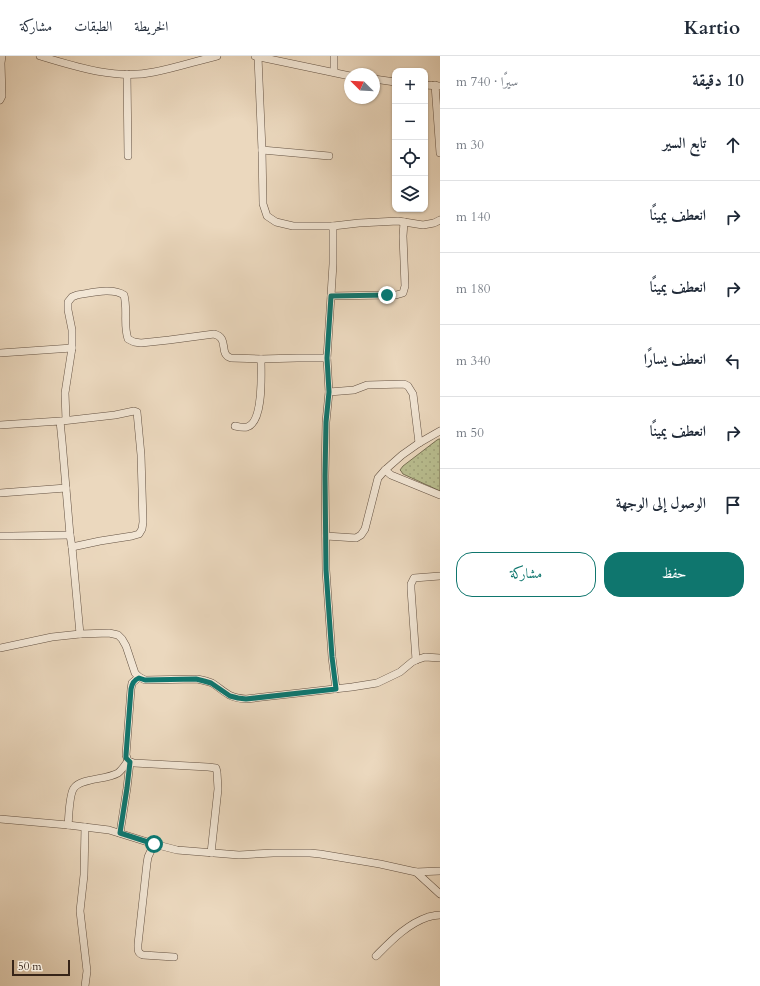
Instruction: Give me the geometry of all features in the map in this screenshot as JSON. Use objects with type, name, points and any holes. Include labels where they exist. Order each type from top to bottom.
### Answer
[{"type":"street","points":[[0,100],[2,96],[2,56]]},
{"type":"street","points":[[40,56],[92,70],[127,74],[154,72],[216,56]]},
{"type":"street","points":[[344,74],[257,56],[263,204],[267,216],[276,222],[289,225],[333,226],[390,221],[423,225],[440,220]]},
{"type":"street","points":[[334,56],[334,72]]},
{"type":"street","points":[[127,74],[128,156]]},
{"type":"street","points":[[380,80],[392,82]]},
{"type":"street","points":[[428,85],[438,86],[440,153]]},
{"type":"street","points":[[262,150],[329,156]]},
{"type":"street","points":[[331,296],[392,295],[403,293],[405,286],[403,236],[404,222]]},
{"type":"street","points":[[333,226],[333,264],[327,358],[329,392],[326,422],[325,476],[326,570],[332,657],[336,689]]},
{"type":"street","points":[[80,634],[62,441],[65,393],[72,348],[72,330],[68,302],[72,297],[77,295],[113,291],[120,292],[124,295],[126,303],[125,331],[128,339],[134,342],[142,343],[162,341],[214,334],[221,337],[225,353],[231,358],[327,358]]},
{"type":"street","points":[[0,353],[72,348]]},
{"type":"street","points":[[235,426],[248,427],[253,423],[256,417],[259,406],[261,359]]},
{"type":"street","points":[[329,392],[354,390],[367,386],[404,384],[408,386],[413,394],[419,443]]},
{"type":"street","points":[[0,426],[63,421],[115,415],[134,411],[137,412],[141,455],[142,529],[139,534],[132,536],[72,547]]},
{"type":"street","points":[[326,536],[356,538],[361,535],[365,529],[378,478],[385,470],[419,443],[438,433]]},
{"type":"street","points":[[385,470],[391,475],[440,495]]},
{"type":"street","points":[[0,493],[66,488]]},
{"type":"street","points":[[0,536],[70,536]]},
{"type":"street","points":[[416,660],[411,584],[414,578],[440,576]]},
{"type":"street","points":[[0,648],[52,637],[108,633],[118,635],[126,646],[135,673],[139,678],[145,680],[196,679],[211,683],[230,696],[246,699],[377,683],[400,672],[416,660],[425,657],[440,658]]},
{"type":"street","points":[[120,833],[127,788],[129,762],[126,755],[131,689],[132,683],[139,678]]},
{"type":"street","points":[[68,825],[71,794],[74,788],[85,781],[105,778],[119,772],[129,762],[216,768],[218,789],[211,853]]},
{"type":"street","points":[[0,819],[109,830],[177,850],[239,855],[315,853],[380,864],[416,872],[440,871]]},
{"type":"street","points":[[85,827],[84,883],[80,911],[87,971],[85,986]]},
{"type":"street","points":[[154,844],[147,863],[138,936],[138,952],[143,955],[174,957]]},
{"type":"street","points":[[416,872],[440,894]]},
{"type":"street","points":[[376,956],[395,938],[412,925],[428,917],[440,914]]},
{"type":"green space","points":[[439,439],[440,491],[403,474],[400,470],[403,466]]},
{"type":"route","points":[[154,844],[120,833],[130,762],[126,758],[126,755],[132,683],[139,678],[145,680],[196,679],[211,683],[230,696],[246,699],[336,689],[332,657],[326,570],[325,476],[326,422],[329,392],[327,358],[331,296],[387,295]]}]
